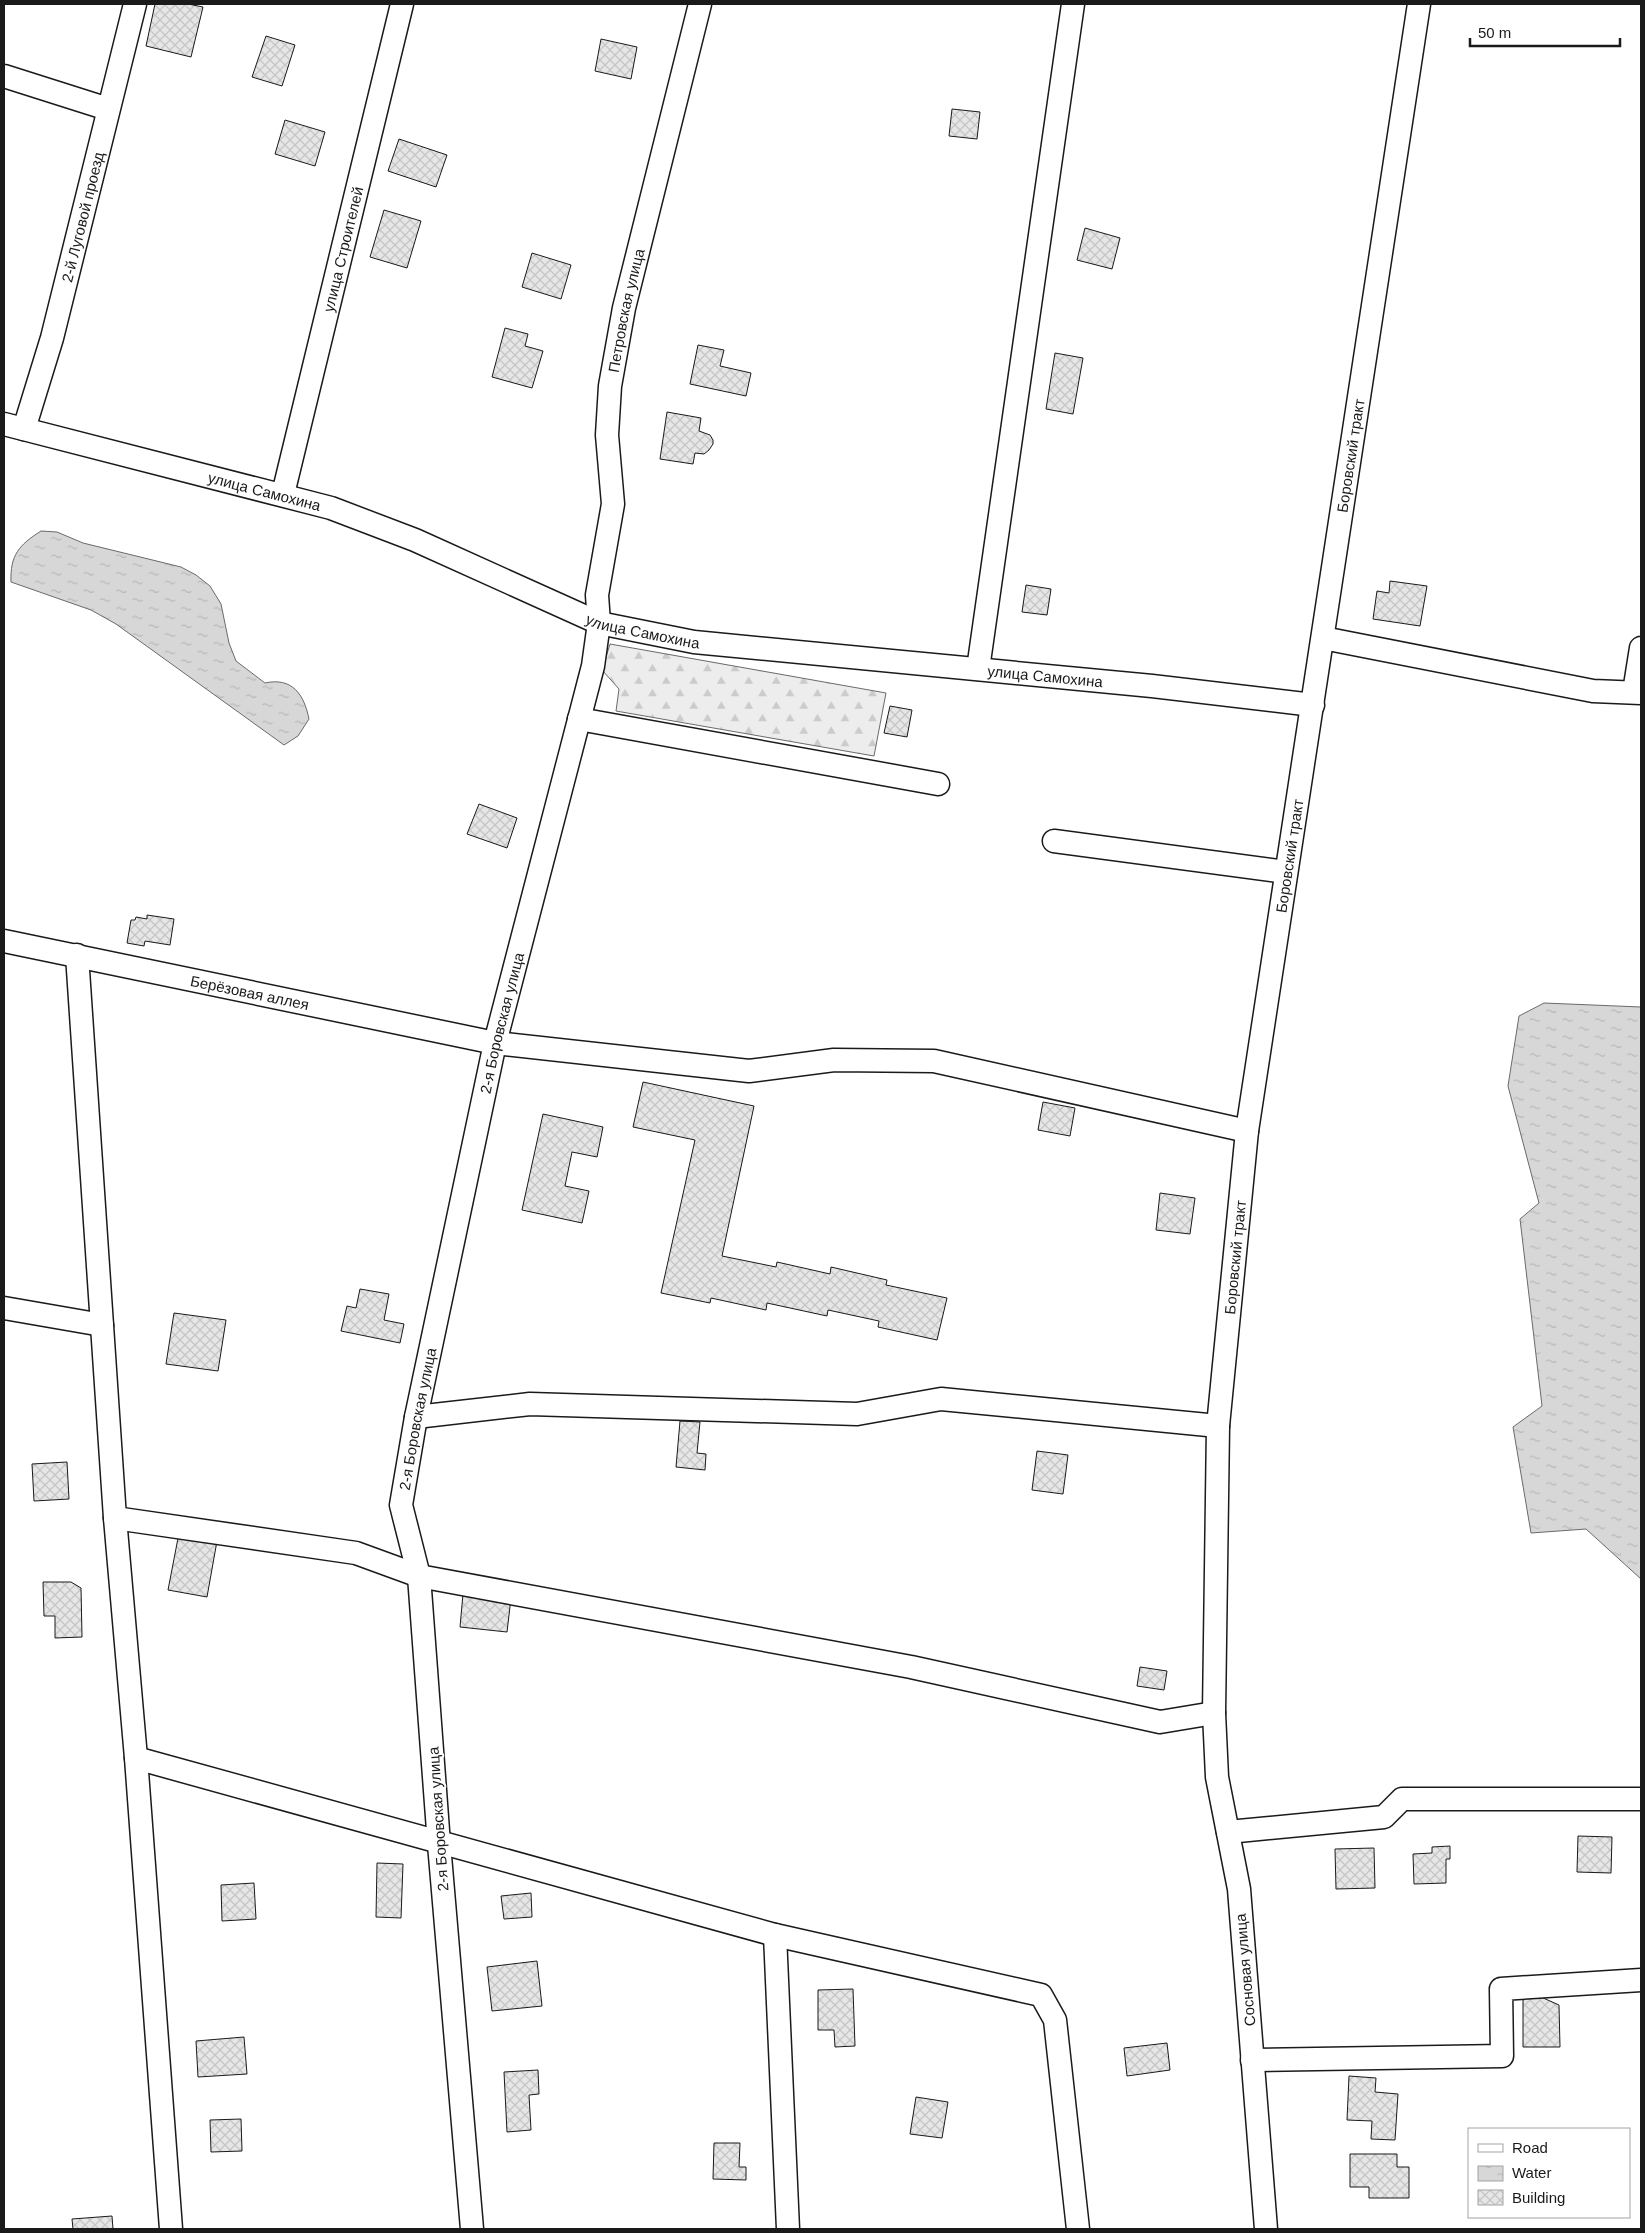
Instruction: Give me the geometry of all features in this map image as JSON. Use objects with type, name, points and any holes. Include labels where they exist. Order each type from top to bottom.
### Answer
[{"type":"street","name":"2-й Луговой проезд","points":[[14,427],[52,338],[135,4]]},
{"type":"street","name":"улица Строителей","points":[[283,494],[402,4]]},
{"type":"street","name":"Петровская улица","points":[[599,623],[597,595],[613,504],[607,435],[610,386],[624,308],[700,4]]},
{"type":"street","points":[[978,670],[1073,4]]},
{"type":"street","name":"Боровский тракт","points":[[1214,1713],[1218,1426],[1247,1131],[1324,638],[1419,4]]},
{"type":"street","points":[[4,76],[108,108]]},
{"type":"street","name":"улица Самохина","points":[[14,427],[283,494],[331,508],[415,540],[599,623],[694,642],[1152,686],[1313,705]]},
{"type":"street","name":"2-я Боровская улица","points":[[472,2229],[439,1844],[420,1576],[401,1505],[416,1417],[495,1043],[593,666],[599,623]]},
{"type":"street","points":[[1324,638],[1593,691],[1638,693],[1641,648]]},
{"type":"street","points":[[579,718],[938,784]]},
{"type":"street","points":[[1054,841],[1286,872]]},
{"type":"street","name":"Берёзовая аллея","points":[[4,941],[77,954],[495,1043],[749,1071],[834,1060],[934,1061],[1247,1131]]},
{"type":"street","points":[[77,954],[115,1518],[136,1758],[171,2229]]},
{"type":"street","points":[[4,1308],[102,1325]]},
{"type":"street","points":[[416,1417],[530,1404],[857,1414],[941,1399],[1218,1426]]},
{"type":"street","points":[[115,1518],[356,1553],[420,1576],[911,1666],[1160,1722],[1214,1713]]},
{"type":"street","name":"Сосновая улица","points":[[1214,1713],[1217,1777],[1238,1889],[1266,2229]]},
{"type":"street","points":[[136,1758],[439,1844],[775,1935],[1041,1995],[1055,2020],[1078,2229]]},
{"type":"street","points":[[1228,1832],[1384,1817],[1402,1799],[1641,1799]]},
{"type":"street","points":[[775,1935],[788,2229]]},
{"type":"street","points":[[1252,2060],[1502,2056],[1501,1989],[1641,1980]]},
{"type":"green space","points":[[610,644],[886,693],[874,756],[616,711],[619,689],[602,670]]},
{"type":"water","points":[[41,531],[57,532],[83,543],[181,567],[196,575],[210,586],[221,604],[229,643],[236,661],[265,683],[274,682],[289,685],[300,695],[309,719],[298,736],[284,745],[116,624],[91,610],[11,582],[12,565],[17,552],[27,541]]},
{"type":"water","points":[[1544,1003],[1641,1007],[1641,1579],[1586,1529],[1531,1533],[1513,1427],[1542,1406],[1520,1219],[1539,1203],[1508,1086],[1519,1016]]},
{"type":"building","points":[[155,4],[188,4],[203,7],[191,57],[146,46]]},
{"type":"building","points":[[266,36],[295,45],[282,86],[252,77]]},
{"type":"building","points":[[601,39],[637,47],[631,79],[595,71]]},
{"type":"building","points":[[952,109],[980,112],[977,139],[949,136]]},
{"type":"building","points":[[285,120],[325,132],[315,166],[275,154]]},
{"type":"building","points":[[399,139],[447,155],[436,187],[388,171]]},
{"type":"building","points":[[384,210],[421,221],[407,268],[370,257]]},
{"type":"building","points":[[1085,228],[1120,238],[1112,269],[1077,260]]},
{"type":"building","points":[[532,253],[571,265],[561,299],[522,287]]},
{"type":"building","points":[[505,328],[528,334],[525,346],[543,351],[532,388],[492,377]]},
{"type":"building","points":[[698,345],[724,350],[720,366],[751,373],[746,396],[690,384]]},
{"type":"building","points":[[1055,353],[1083,358],[1073,414],[1046,409]]},
{"type":"building","points":[[667,412],[701,418],[699,431],[710,435],[713,440],[713,444],[704,454],[695,453],[693,464],[660,459]]},
{"type":"building","points":[[1390,581],[1427,586],[1420,626],[1373,619],[1377,591],[1389,593]]},
{"type":"building","points":[[1026,585],[1051,589],[1047,615],[1022,612]]},
{"type":"building","points":[[890,706],[912,710],[907,737],[884,733]]},
{"type":"building","points":[[479,804],[517,818],[507,848],[467,834]]},
{"type":"building","points":[[147,915],[174,919],[170,945],[145,941],[144,946],[127,943],[131,920],[135,920],[136,917],[147,919]]},
{"type":"building","points":[[643,1082],[754,1106],[722,1256],[776,1267],[777,1262],[830,1274],[831,1267],[887,1280],[886,1285],[947,1298],[937,1340],[878,1327],[879,1321],[828,1310],[827,1316],[767,1303],[766,1310],[711,1298],[710,1303],[661,1293],[695,1140],[633,1127]]},
{"type":"building","points":[[1043,1102],[1075,1108],[1070,1136],[1038,1130]]},
{"type":"building","points":[[543,1114],[603,1127],[597,1157],[572,1152],[565,1186],[589,1191],[582,1223],[522,1210]]},
{"type":"building","points":[[1160,1193],[1195,1198],[1190,1234],[1156,1230]]},
{"type":"building","points":[[360,1289],[389,1294],[384,1320],[404,1324],[400,1343],[341,1331],[347,1306],[356,1308]]},
{"type":"building","points":[[174,1313],[226,1320],[218,1371],[166,1364]]},
{"type":"building","points":[[680,1421],[700,1422],[697,1453],[706,1454],[705,1470],[676,1467]]},
{"type":"building","points":[[1037,1451],[1068,1455],[1063,1494],[1032,1490]]},
{"type":"building","points":[[67,1462],[69,1499],[34,1501],[32,1464]]},
{"type":"building","points":[[179,1533],[217,1541],[207,1597],[168,1590]]},
{"type":"building","points":[[43,1582],[71,1582],[81,1588],[82,1637],[55,1638],[55,1616],[44,1616]]},
{"type":"building","points":[[463,1594],[511,1598],[507,1632],[460,1627]]},
{"type":"building","points":[[1140,1667],[1167,1671],[1164,1690],[1137,1686]]},
{"type":"building","points":[[1578,1836],[1612,1837],[1611,1873],[1577,1872]]},
{"type":"building","points":[[1450,1846],[1450,1859],[1446,1859],[1446,1883],[1414,1884],[1413,1854],[1432,1853],[1432,1847]]},
{"type":"building","points":[[1374,1848],[1375,1888],[1336,1889],[1335,1849]]},
{"type":"building","points":[[377,1863],[403,1864],[401,1918],[376,1917]]},
{"type":"building","points":[[254,1883],[256,1919],[222,1921],[221,1885]]},
{"type":"building","points":[[531,1893],[532,1917],[504,1919],[501,1896]]},
{"type":"building","points":[[537,1961],[542,2006],[492,2011],[487,1967]]},
{"type":"building","points":[[853,1989],[855,2046],[835,2047],[834,2030],[818,2030],[818,1990]]},
{"type":"building","points":[[1523,1997],[1541,1997],[1559,2005],[1560,2047],[1523,2047]]},
{"type":"building","points":[[244,2037],[247,2074],[198,2077],[196,2041]]},
{"type":"building","points":[[1167,2043],[1170,2070],[1127,2076],[1124,2048]]},
{"type":"building","points":[[538,2070],[539,2094],[529,2095],[531,2130],[507,2132],[504,2072]]},
{"type":"building","points":[[1349,2076],[1376,2078],[1375,2092],[1398,2094],[1395,2140],[1371,2139],[1372,2121],[1347,2120]]},
{"type":"building","points":[[916,2097],[948,2102],[942,2138],[910,2134]]},
{"type":"building","points":[[241,2119],[242,2151],[211,2152],[210,2120]]},
{"type":"building","points":[[714,2143],[740,2143],[739,2167],[746,2167],[746,2180],[713,2179]]},
{"type":"building","points":[[1350,2154],[1397,2154],[1397,2167],[1409,2167],[1409,2198],[1369,2198],[1369,2187],[1350,2187]]},
{"type":"building","points":[[112,2216],[113,2229],[73,2229],[72,2219]]}]
